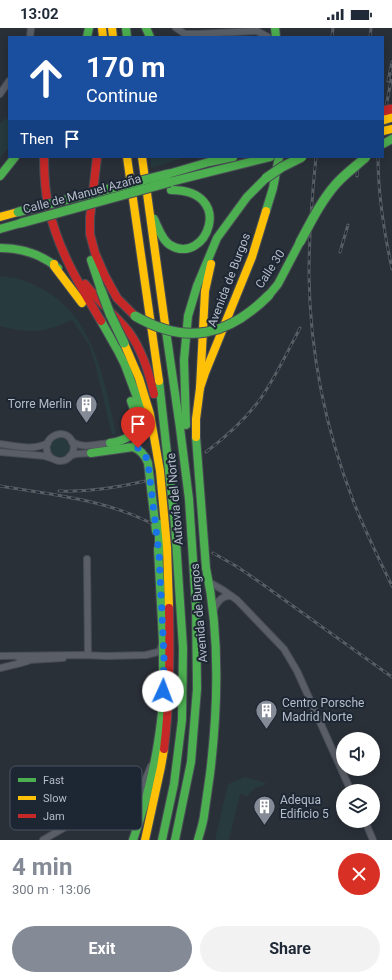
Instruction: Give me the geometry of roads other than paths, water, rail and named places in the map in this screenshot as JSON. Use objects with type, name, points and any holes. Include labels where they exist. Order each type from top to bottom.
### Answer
[{"type":"main road","points":[[0,176],[14,158]]},
{"type":"main road","points":[[44,158],[46,200],[54,227],[67,261],[124,363],[142,411],[152,457],[168,592]]},
{"type":"main road","points":[[96,158],[90,218],[90,234],[88,242],[89,254],[110,314],[133,363],[143,389],[150,414],[160,471],[166,534],[170,651],[170,681],[167,725],[142,829]]},
{"type":"main road","name":"Autovía del Norte","points":[[127,158],[157,366],[175,525],[181,607],[182,720],[174,784],[162,840]]},
{"type":"main road","name":"Autovía del Norte","points":[[143,158],[184,458],[196,606],[197,690],[191,762],[175,840]]},
{"type":"main road","points":[[169,179],[195,158]]},
{"type":"main road","points":[[169,179],[209,162],[228,158]]},
{"type":"main road","points":[[169,179],[265,158]]},
{"type":"main road","name":"Avenida de Burgos","points":[[198,840],[204,818],[215,730],[216,691],[215,635],[206,568],[196,443],[196,419],[200,388],[252,257],[273,188],[279,158]]},
{"type":"main road","points":[[184,458],[187,448],[184,360],[188,316],[196,286],[216,238],[247,197],[266,178],[282,166],[300,158]]},
{"type":"main road","name":"Calle 30","points":[[90,234],[94,254],[117,298],[135,316],[149,324],[179,333],[192,333],[218,329],[236,321],[254,309],[269,295],[278,284],[322,203],[342,178],[365,158]]},
{"type":"main road","points":[[150,213],[169,244],[178,249],[189,248],[197,244],[208,230],[210,220],[208,208],[203,200],[193,193],[183,190],[169,179]]},
{"type":"main road","name":"Calle de Manuel Azaña","points":[[0,217],[75,197],[169,179]]},
{"type":"main road","name":"Calle de Manuel Azaña","points":[[0,229],[21,223],[36,222],[139,195],[169,179]]},
{"type":"main road","points":[[200,388],[205,292],[211,262],[228,223]]},
{"type":"main road","points":[[54,227],[73,266],[82,280],[92,293],[124,326],[140,352],[147,367],[153,388],[167,451]]},
{"type":"main road","points":[[0,248],[11,248],[33,252],[54,264],[68,278],[101,324]]},
{"type":"main road","points":[[54,264],[78,297],[104,341],[122,376],[134,409],[137,424],[133,433],[122,441],[110,443]]},
{"type":"main road","points":[[91,453],[133,447],[142,451],[146,457],[152,493],[159,554]]},
{"type":"main road","points":[[145,838],[158,766],[164,680],[158,505]]},
{"type":"main road","points":[[142,811],[158,766]]},
{"type":"main road","points":[[133,840],[136,830]]},
{"type":"main road","points":[[138,840],[142,830]]},
{"type":"street","points":[[176,28],[185,34],[258,29],[267,36]]},
{"type":"street","points":[[51,458],[47,449],[48,443],[51,438],[60,434],[69,437],[72,442],[73,450],[70,456]]},
{"type":"street","points":[[72,442],[83,446],[110,443]]},
{"type":"street","points":[[0,444],[36,448],[48,443]]},
{"type":"street","points":[[0,452],[51,458],[61,461],[76,454],[91,453]]},
{"type":"street","points":[[87,560],[88,655]]},
{"type":"street","points":[[209,582],[237,600],[284,649],[299,676],[348,784]]},
{"type":"street","points":[[212,612],[218,601],[227,596],[231,596]]},
{"type":"street","points":[[146,655],[160,651],[163,641]]},
{"type":"street","points":[[0,668],[21,664],[34,658],[61,655]]},
{"type":"street","points":[[11,656],[29,660],[53,660],[88,655]]},
{"type":"street","points":[[0,656],[155,656],[160,660],[164,680]]},
{"type":"street","points":[[142,788],[151,766],[158,766]]},
{"type":"street","points":[[367,828],[373,840]]},
{"type":"street","points":[[43,840],[60,830]]},
{"type":"railway","points":[[332,36],[333,28]]},
{"type":"railway","points":[[370,36],[371,28]]},
{"type":"railway","points":[[388,81],[392,62]]},
{"type":"railway","points":[[384,118],[392,75]]},
{"type":"railway","points":[[316,158],[311,216],[309,275],[310,304],[316,362],[321,391],[335,448],[344,476],[372,545],[392,586]]},
{"type":"railway","points":[[357,176],[359,158]]},
{"type":"railway","points":[[378,158],[382,213],[392,269]]},
{"type":"railway","points":[[340,252],[348,225]]},
{"type":"railway","points":[[206,452],[236,427],[255,406],[272,381],[300,328]]},
{"type":"railway","points":[[59,491],[102,489],[145,481]]},
{"type":"railway","points":[[0,486],[58,495],[96,503],[114,508],[151,523]]},
{"type":"railway","points":[[213,553],[258,581],[392,677]]},
{"type":"place","name":"Torre Merlin","points":[[87,424]]},
{"type":"place","name":"Centro Porsche Madrid Norte","points":[[266,730]]},
{"type":"place","name":"Adequa Edificio 5","points":[[264,826]]}]
